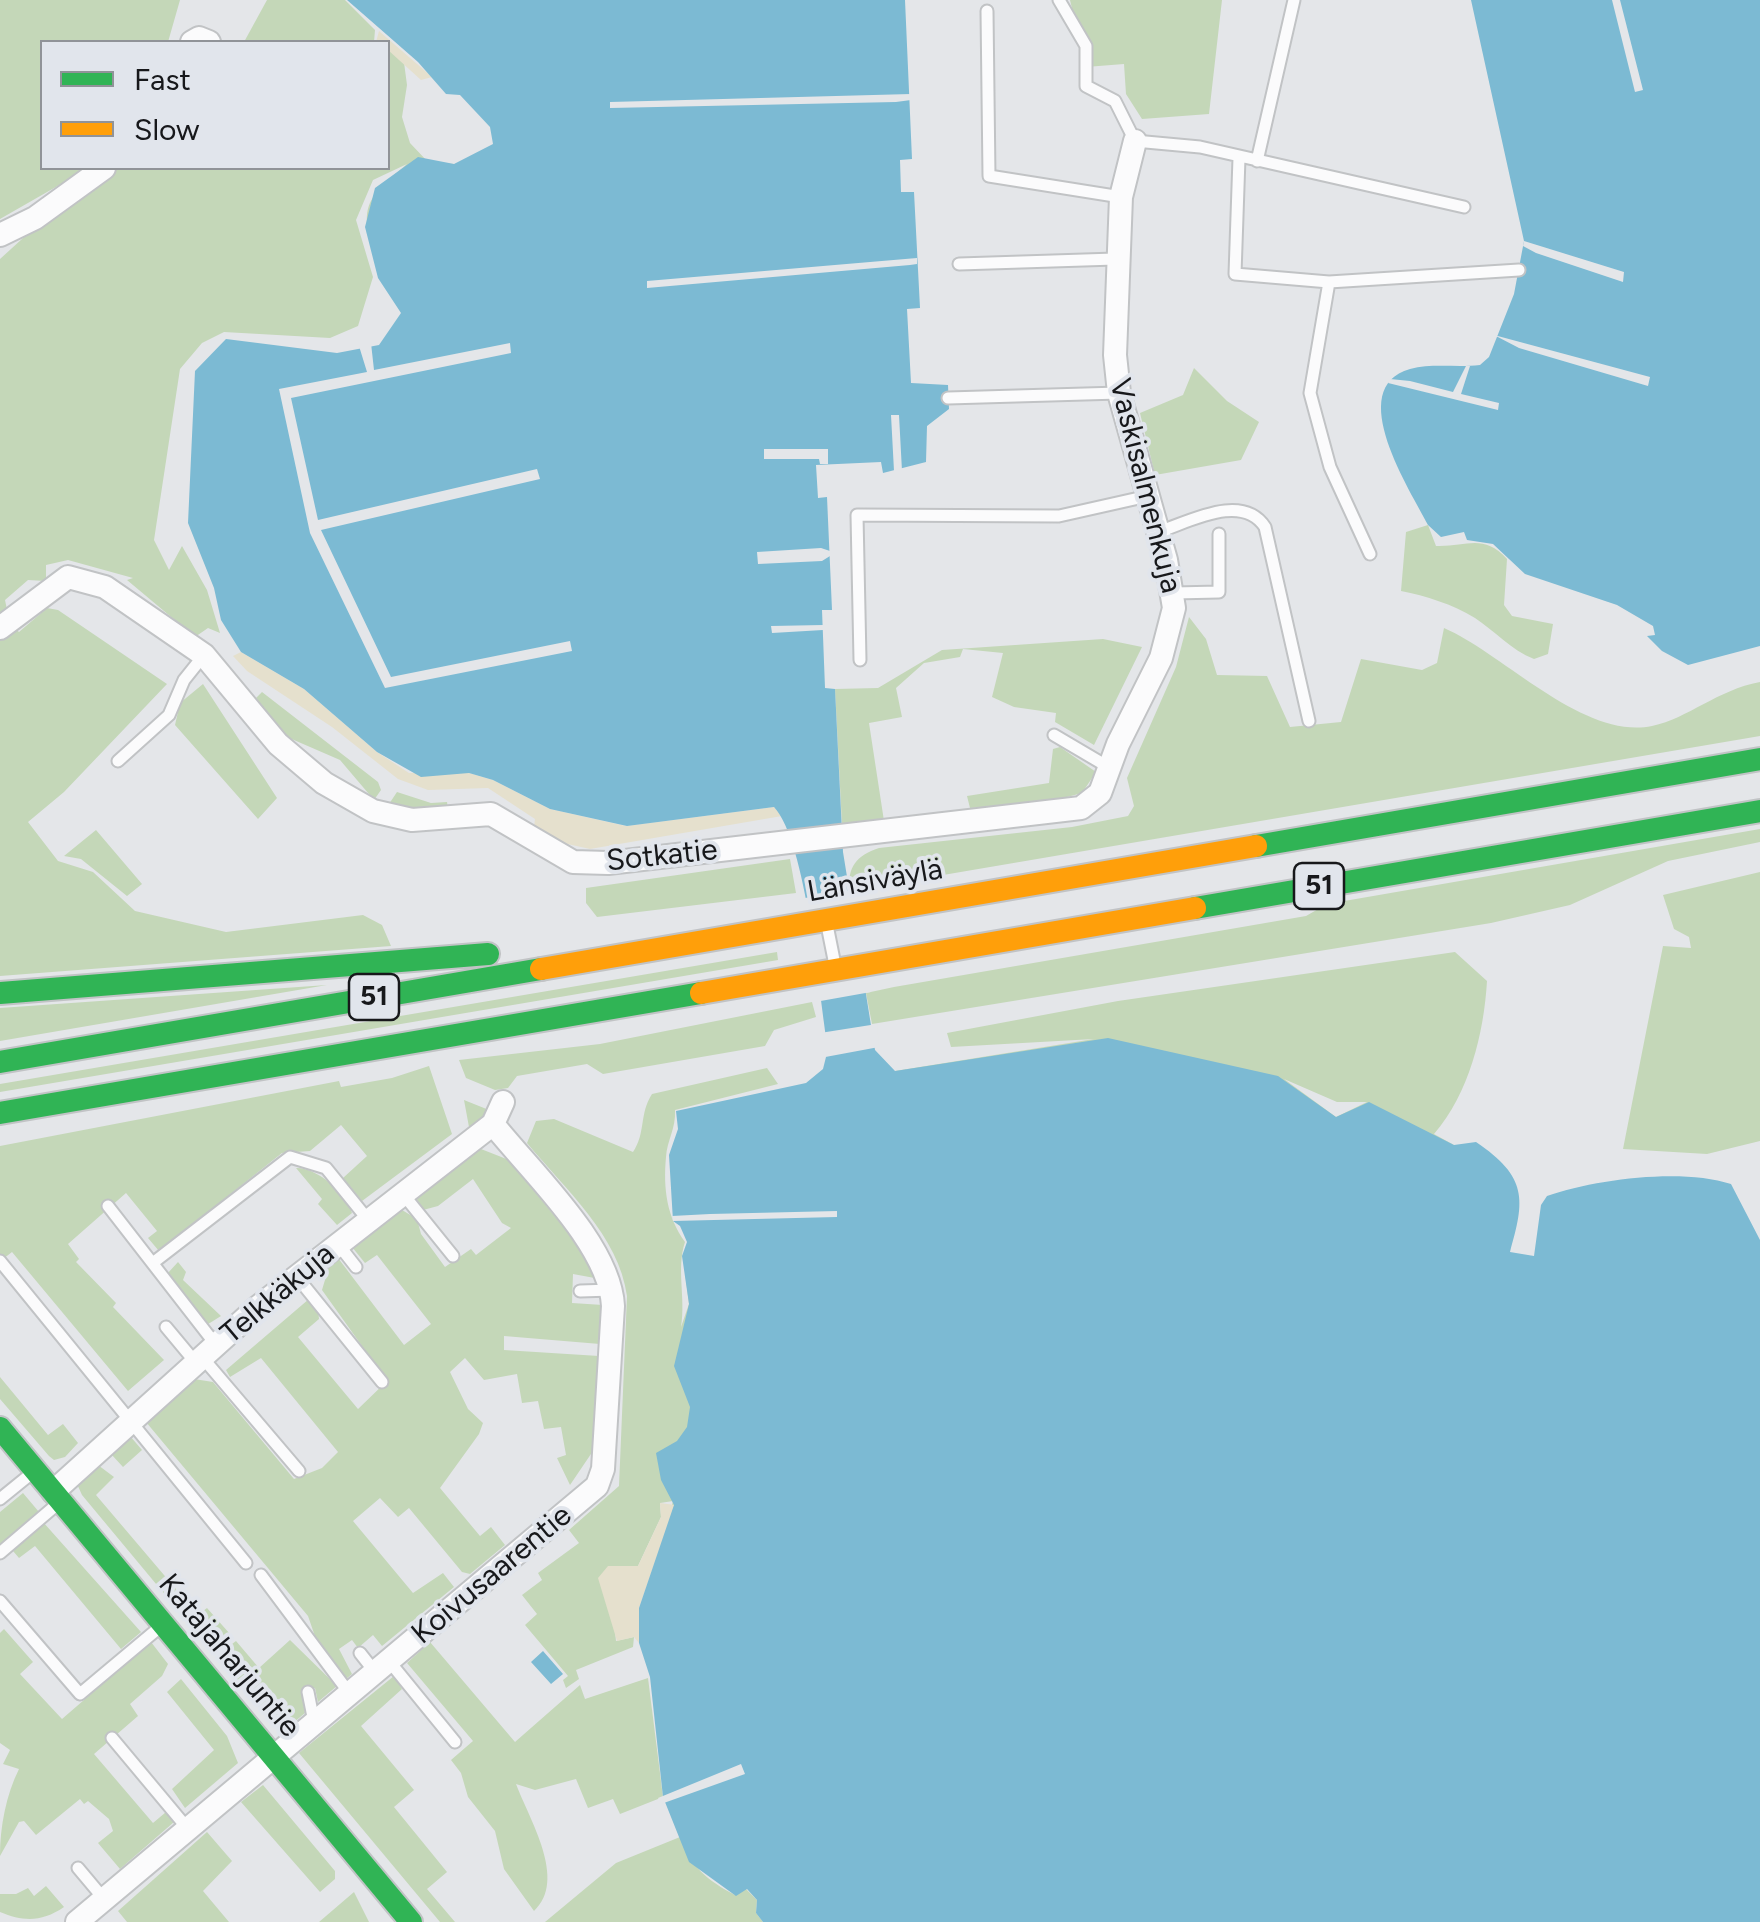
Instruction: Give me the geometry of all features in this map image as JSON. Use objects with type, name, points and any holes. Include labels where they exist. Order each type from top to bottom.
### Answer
[{"type":"main road","name":"Länsiväylä","points":[[0,1062],[1760,759]]},
{"type":"main road","name":"51","points":[[0,1112],[1760,811]]},
{"type":"main road","points":[[0,993],[483,955],[608,936],[700,942]]},
{"type":"main road","name":"Katajaharjuntie","points":[[0,1428],[411,1922]]},
{"type":"street","name":"Vaskisalmenkuja","points":[[1081,808],[1100,793],[1161,658],[1169,635],[1174,592],[1119,393],[1115,259],[1120,197],[1136,142]]},
{"type":"street","points":[[0,235],[35,218],[101,170]]},
{"type":"street","name":"Sotkatie","points":[[0,628],[68,576],[105,587],[204,656],[278,744],[324,783],[377,812],[412,820],[491,814],[573,862],[608,864],[1081,808]]},
{"type":"street","name":"Telkkäkuja","points":[[57,1496],[129,1423],[297,1276],[493,1124],[503,1102]]},
{"type":"street","points":[[493,1124],[602,1262],[612,1290]]},
{"type":"street","name":"Koivusaarentie","points":[[77,1922],[597,1486],[603,1469],[612,1290]]},
{"type":"lane","points":[[1060,0],[1086,46],[1086,86],[1115,100],[1136,142],[1200,147],[1464,206]]},
{"type":"lane","points":[[1257,162],[1294,0]]},
{"type":"lane","points":[[988,11],[988,176],[1120,197]]},
{"type":"lane","points":[[1239,158],[1234,274],[1329,282],[1519,270]]},
{"type":"lane","points":[[959,264],[1115,259]]},
{"type":"lane","points":[[1329,282],[1310,393],[1330,467],[1370,554]]},
{"type":"lane","points":[[948,398],[1119,393]]},
{"type":"lane","points":[[860,660],[857,515],[1059,516],[1148,496]]},
{"type":"lane","points":[[1158,532],[1227,510],[1246,510],[1259,518],[1265,527],[1309,721]]},
{"type":"lane","points":[[1174,592],[1219,592],[1218,534]]},
{"type":"lane","points":[[118,760],[169,714],[184,680],[204,656]]},
{"type":"lane","points":[[1054,735],[1110,768]]},
{"type":"lane","points":[[826,920],[836,969]]},
{"type":"lane","points":[[154,1262],[290,1157],[326,1168],[369,1221]]},
{"type":"lane","points":[[402,1194],[453,1256]]},
{"type":"lane","points":[[108,1206],[154,1262],[205,1355],[300,1471]]},
{"type":"lane","points":[[338,1244],[356,1267]]},
{"type":"lane","points":[[0,1261],[92,1368],[129,1423],[246,1563]]},
{"type":"lane","points":[[297,1276],[382,1382]]},
{"type":"lane","points":[[580,1291],[612,1290]]},
{"type":"lane","points":[[166,1327],[205,1355]]},
{"type":"lane","points":[[0,1500],[35,1470]]},
{"type":"lane","points":[[0,1553],[57,1496]]},
{"type":"lane","points":[[261,1575],[350,1694]]},
{"type":"lane","points":[[0,1602],[80,1694],[164,1624]]},
{"type":"lane","points":[[360,1653],[382,1667],[455,1742]]},
{"type":"lane","points":[[308,1692],[314,1723]]},
{"type":"lane","points":[[112,1738],[188,1829]]},
{"type":"lane","points":[[78,1868],[105,1900]]},
{"type":"green space","points":[[0,0],[180,0],[169,40],[40,40],[40,170],[86,170],[0,219]]},
{"type":"green space","points":[[267,0],[345,0],[375,30],[374,40],[245,40]]},
{"type":"green space","points":[[1070,0],[1222,0],[1209,114],[1142,119],[1126,94],[1124,64],[1086,67]]},
{"type":"green space","points":[[390,50],[403,55],[407,85],[402,117],[410,143],[428,162],[454,164],[377,262],[368,228],[369,206],[382,186],[407,164],[373,180],[356,220],[373,277],[358,326],[330,338],[224,332],[202,343],[180,369],[154,540],[169,570],[182,546],[207,590],[220,633],[208,628],[195,637],[127,580],[133,578],[68,560],[46,565],[46,581],[28,580],[5,600],[10,624],[19,632],[47,608],[58,610],[167,684],[64,792],[28,822],[58,861],[93,872],[135,911],[226,932],[363,915],[382,925],[391,946],[0,976],[0,259],[98,170],[390,170]]},
{"type":"green space","points":[[1194,368],[1227,401],[1259,422],[1241,460],[1155,475],[1140,413],[1183,395]]},
{"type":"green space","points":[[1428,525],[1436,546],[1482,544],[1507,559],[1504,605],[1512,616],[1553,624],[1548,654],[1534,659],[1466,613],[1401,591],[1406,532]]},
{"type":"green space","points":[[1189,617],[1206,639],[1217,675],[1267,676],[1290,727],[1341,722],[1361,659],[1422,670],[1437,663],[1444,628],[1572,708],[1626,727],[1665,722],[1730,691],[1760,682],[1760,736],[849,891],[855,863],[879,848],[1072,827],[1128,816],[1134,806],[1127,778],[1176,667]]},
{"type":"green space","points":[[1103,639],[1142,647],[1094,745],[1055,722],[1056,713],[1014,707],[992,697],[1003,653],[963,649],[960,657],[924,663],[896,688],[902,717],[869,723],[884,821],[842,825],[835,689],[878,688],[942,650]]},
{"type":"green space","points":[[203,684],[277,798],[258,819],[175,725],[180,703]]},
{"type":"green space","points":[[262,692],[378,782],[381,790],[374,800],[340,760],[287,737],[256,698]]},
{"type":"green space","points":[[1060,747],[1096,772],[1082,793],[1045,803],[970,808],[967,796],[1049,783],[1053,749]]},
{"type":"green space","points":[[397,792],[431,803],[447,802],[448,809],[416,812],[387,807]]},
{"type":"green space","points":[[1760,829],[1760,842],[1668,861],[1570,905],[1491,923],[872,1024],[866,993],[1306,916],[1327,904]]},
{"type":"green space","points":[[96,830],[142,884],[127,896],[81,859],[64,856]]},
{"type":"green space","points":[[790,859],[796,893],[597,917],[586,903],[586,888]]},
{"type":"green space","points":[[1760,872],[1760,1141],[1707,1154],[1623,1149],[1663,946],[1691,948],[1689,937],[1674,929],[1663,895]]},
{"type":"green space","points":[[777,952],[778,960],[0,1092],[0,1084]]},
{"type":"green space","points":[[1455,952],[1487,981],[1473,1062],[1457,1101],[1434,1134],[1454,1145],[895,1071],[1094,1039],[951,1047],[947,1033],[1118,1001]],"holes":[[[1284,1079],[1337,1102],[1367,1102],[1336,1117]]]},
{"type":"green space","points":[[327,985],[0,1041],[0,1008]]},
{"type":"green space","points":[[812,1002],[816,1017],[774,1030],[765,1046],[603,1074],[587,1064],[517,1076],[508,1088],[495,1090],[466,1078],[459,1060],[600,1044]]},
{"type":"green space","points":[[429,1066],[452,1134],[362,1201],[343,1178],[367,1156],[341,1125],[310,1151],[282,1153],[159,1251],[148,1238],[157,1231],[126,1193],[68,1244],[79,1259],[76,1262],[116,1303],[113,1307],[164,1360],[128,1391],[12,1252],[3,1259],[0,1256],[0,1146],[339,1081],[341,1087],[392,1078]]},
{"type":"green space","points":[[767,1068],[778,1084],[675,1110],[665,1180],[670,1213],[685,1242],[681,1263],[681,1327],[689,1304],[685,1273],[726,1364],[662,1542],[673,1501],[660,1503],[661,1517],[638,1566],[608,1566],[616,1641],[634,1637],[633,1647],[576,1670],[579,1679],[566,1688],[563,1680],[568,1676],[525,1625],[537,1614],[522,1595],[542,1580],[538,1573],[579,1543],[569,1530],[619,1486],[627,1296],[622,1274],[602,1233],[527,1143],[536,1121],[554,1119],[633,1152],[652,1094]]},
{"type":"green space","points":[[464,1100],[489,1110],[490,1113],[469,1127]]},
{"type":"green space","points":[[481,1149],[509,1160],[584,1252],[600,1279],[573,1274],[572,1303],[603,1305],[600,1344],[504,1336],[504,1350],[599,1356],[593,1451],[570,1485],[557,1458],[566,1455],[561,1427],[544,1429],[538,1401],[522,1403],[517,1374],[484,1380],[465,1358],[450,1372],[468,1409],[483,1423],[440,1488],[480,1536],[491,1527],[505,1545],[470,1574],[462,1572],[409,1508],[398,1517],[380,1498],[353,1521],[413,1593],[443,1573],[454,1587],[382,1646],[373,1635],[358,1648],[352,1640],[339,1649],[352,1674],[346,1679],[318,1645],[308,1616],[146,1422],[194,1379],[213,1382],[294,1479],[322,1468],[338,1452],[261,1358],[230,1377],[226,1370],[309,1299],[318,1309],[319,1319],[298,1337],[358,1409],[387,1381],[322,1290],[330,1263],[338,1258],[404,1345],[431,1324],[377,1255],[365,1263],[352,1247],[402,1210],[417,1219],[421,1234],[445,1267],[471,1249],[476,1255],[511,1228],[502,1223],[473,1179],[438,1206],[423,1210],[416,1198]]},
{"type":"green space","points":[[296,1168],[313,1172],[330,1183],[352,1213],[337,1225],[318,1204],[322,1199]]},
{"type":"green space","points":[[178,1262],[186,1272],[183,1280],[221,1316],[205,1326],[167,1274]]},
{"type":"green space","points":[[0,1377],[48,1435],[63,1424],[78,1443],[65,1457],[54,1460],[49,1456],[0,1399]]},
{"type":"green space","points":[[130,1436],[142,1450],[123,1467],[111,1454]]},
{"type":"green space","points":[[98,1465],[114,1477],[96,1495],[198,1615],[207,1608],[230,1634],[211,1650],[82,1495],[77,1484]]},
{"type":"green space","points":[[23,1493],[39,1512],[0,1547],[0,1512]]},
{"type":"green space","points":[[43,1522],[141,1632],[121,1649],[35,1546],[19,1558],[13,1551]]},
{"type":"green space","points":[[4,1629],[33,1662],[20,1674],[62,1719],[151,1642],[168,1664],[162,1676],[130,1704],[138,1716],[94,1754],[153,1823],[166,1812],[174,1822],[120,1869],[98,1843],[113,1831],[109,1819],[80,1799],[36,1835],[24,1821],[19,1822],[0,1856],[5,1811],[19,1769],[3,1764],[10,1750],[0,1743],[0,1633]]},
{"type":"green space","points":[[290,1640],[337,1686],[318,1702],[315,1688],[301,1691],[305,1713],[281,1733],[216,1656],[236,1641],[259,1668]]},
{"type":"green space","points":[[430,1642],[515,1742],[580,1685],[585,1699],[648,1678],[663,1797],[620,1814],[613,1799],[588,1808],[576,1779],[535,1790],[516,1784],[547,1866],[544,1898],[534,1911],[504,1869],[495,1831],[468,1797],[461,1773],[451,1760],[473,1741],[407,1663]]},
{"type":"green space","points":[[394,1676],[402,1689],[361,1726],[414,1790],[394,1807],[447,1872],[427,1889],[455,1922],[440,1922],[299,1753]]},
{"type":"green space","points":[[181,1679],[227,1736],[238,1763],[185,1808],[172,1789],[214,1750],[167,1692]]},
{"type":"green space","points":[[263,1785],[335,1871],[335,1879],[320,1892],[241,1802]]},
{"type":"green space","points":[[207,1832],[232,1861],[203,1891],[229,1922],[127,1922],[118,1911]]},
{"type":"green space","points":[[680,1837],[689,1856],[708,1878],[735,1895],[744,1887],[757,1900],[756,1913],[763,1922],[545,1922],[616,1863]]},
{"type":"green space","points":[[46,1886],[64,1907],[33,1919],[0,1912],[0,1894],[16,1894],[28,1888],[34,1896]]},
{"type":"green space","points":[[354,1892],[369,1922],[319,1922]]},
{"type":"sand","points":[[390,41],[432,77],[421,80],[390,52]]},
{"type":"sand","points":[[241,652],[304,689],[377,752],[409,773],[469,773],[493,780],[550,809],[626,826],[774,807],[782,816],[590,849],[563,843],[534,827],[535,819],[488,788],[428,790],[398,779],[332,727],[247,671],[233,656]]},
{"type":"sand","points":[[660,1503],[675,1505],[639,1608],[639,1643],[634,1637],[617,1641],[598,1578],[608,1566],[638,1566],[661,1517]]},
{"type":"water","points":[[347,0],[905,0],[912,159],[900,160],[901,192],[914,192],[920,308],[907,309],[911,383],[948,385],[949,409],[927,426],[926,462],[883,473],[881,462],[816,465],[818,498],[827,497],[832,610],[822,610],[825,688],[835,689],[843,852],[875,1050],[895,1071],[1108,1038],[1278,1076],[1336,1117],[1369,1102],[1454,1145],[1476,1142],[1493,1155],[1514,1178],[1518,1191],[1520,1204],[1510,1252],[1534,1256],[1541,1205],[1547,1196],[1590,1185],[1664,1176],[1731,1184],[1760,1240],[1760,1922],[763,1922],[756,1913],[757,1900],[747,1889],[736,1896],[689,1862],[663,1797],[650,1677],[639,1643],[639,1608],[674,1505],[661,1480],[656,1453],[677,1441],[687,1427],[690,1407],[674,1366],[689,1304],[682,1256],[687,1242],[680,1226],[673,1221],[669,1155],[678,1129],[676,1111],[806,1083],[823,1069],[828,1049],[810,922],[795,853],[774,807],[627,826],[550,809],[493,780],[469,773],[421,777],[377,752],[304,689],[241,652],[221,620],[214,588],[188,523],[195,371],[226,339],[337,353],[379,345],[401,313],[378,278],[365,227],[375,188],[418,157],[454,164],[493,144],[490,127],[460,95],[446,94],[418,62]]},
{"type":"water","points":[[1471,0],[1760,0],[1760,646],[1688,665],[1662,651],[1647,636],[1655,635],[1653,626],[1617,605],[1525,574],[1493,544],[1467,540],[1464,532],[1441,537],[1428,525],[1397,466],[1382,418],[1382,397],[1391,380],[1410,369],[1480,365],[1489,357],[1514,294],[1524,241]]},
{"type":"water","points":[[543,1651],[563,1674],[551,1684],[531,1662]]},
{"type":"pier","points":[[1612,0],[1620,0],[1643,90],[1635,92]]},
{"type":"pier","points":[[911,94],[911,100],[896,102],[610,108],[610,102]]},
{"type":"pier","points":[[1524,241],[1624,272],[1623,282],[1536,253],[1523,246]]},
{"type":"pier","points":[[917,258],[917,264],[910,265],[647,288],[647,281]]},
{"type":"pier","points":[[1494,335],[1650,377],[1648,386],[1519,348]]},
{"type":"pier","points":[[371,343],[374,370],[510,343],[511,353],[291,398],[318,520],[537,469],[540,479],[321,530],[391,677],[570,641],[572,651],[385,688],[310,533],[279,389],[367,372],[359,346]]},
{"type":"pier","points":[[1466,366],[1470,366],[1461,394],[1499,403],[1498,410],[1388,383],[1390,379],[1410,381],[1453,392]]},
{"type":"pier","points":[[891,415],[899,415],[902,471],[894,471]]},
{"type":"pier","points":[[764,449],[828,449],[828,464],[820,464],[819,459],[764,459]]},
{"type":"pier","points":[[821,548],[830,551],[830,556],[822,561],[758,564],[757,552]]},
{"type":"pier","points":[[823,625],[823,630],[772,633],[771,626]]},
{"type":"pier","points":[[854,890],[871,992],[815,1002],[799,899]]},
{"type":"pier","points":[[877,1024],[879,1047],[820,1058],[820,1033]]},
{"type":"pier","points":[[837,1211],[837,1217],[673,1221],[672,1216],[710,1214]]},
{"type":"pier","points":[[741,1764],[745,1774],[661,1804],[658,1798]]},
{"type":"traffic: fast","points":[[1256,846],[1760,759]]},
{"type":"traffic: fast","points":[[1195,908],[1760,811]]},
{"type":"traffic: fast","points":[[0,993],[488,954]]},
{"type":"traffic: fast","points":[[0,1062],[541,969]]},
{"type":"traffic: fast","points":[[0,1113],[701,993]]},
{"type":"traffic: fast","points":[[0,1428],[411,1922]]},
{"type":"traffic: slow","points":[[541,969],[1256,846]]},
{"type":"traffic: slow","points":[[701,993],[1195,908]]}]
